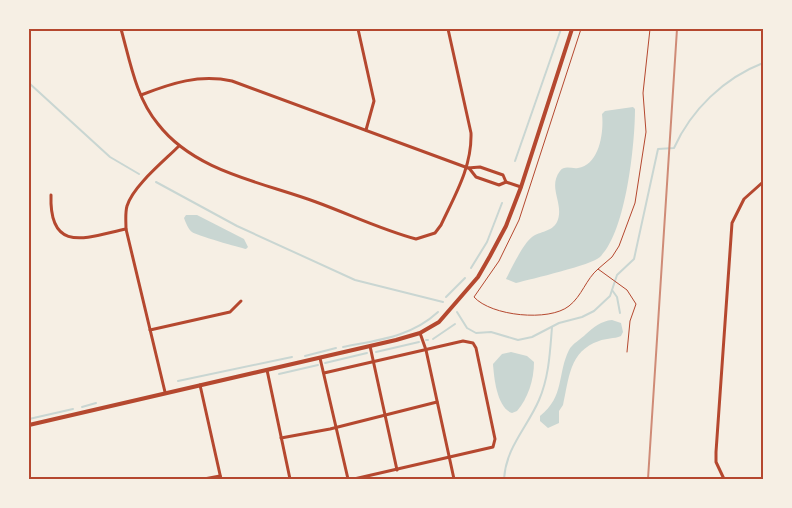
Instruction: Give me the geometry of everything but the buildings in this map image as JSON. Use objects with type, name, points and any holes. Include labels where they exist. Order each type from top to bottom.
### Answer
[{"type":"street","points":[[121,29],[141,95],[157,124],[178,146],[218,168],[416,239],[435,233],[441,226],[468,168],[472,150],[471,133],[448,29]]},
{"type":"street","points":[[358,29],[374,102],[366,130]]},
{"type":"street","points":[[29,425],[420,333],[448,314],[478,277],[506,226],[521,187],[572,29]]},
{"type":"street","points":[[141,95],[191,79],[219,78],[232,81],[468,168],[476,176],[499,185],[506,182],[521,187]]},
{"type":"street","points":[[164,392],[126,229],[127,206],[132,195],[178,146]]},
{"type":"street","points":[[468,168],[480,167],[503,174],[506,182]]},
{"type":"street","points":[[724,479],[716,462],[716,452],[732,223],[736,210],[744,199],[763,182]]},
{"type":"street","points":[[52,195],[51,209],[54,220],[62,233],[71,238],[81,239],[126,229]]},
{"type":"street","points":[[150,330],[230,312],[241,301]]},
{"type":"street","points":[[420,333],[426,350],[454,479]]},
{"type":"street","points":[[324,373],[468,341],[473,343],[478,357],[495,443],[489,449],[354,479]]},
{"type":"street","points":[[370,346],[397,470]]},
{"type":"street","points":[[320,358],[348,479]]},
{"type":"street","points":[[267,370],[290,479]]},
{"type":"street","points":[[200,384],[221,478],[204,479]]},
{"type":"street","points":[[281,438],[437,402]]},
{"type":"path","points":[[581,29],[519,220],[499,260],[474,297],[483,304],[510,312],[537,316],[546,315],[568,307],[598,268],[612,257],[619,246],[635,203],[646,132],[643,93],[650,29]]},
{"type":"path","points":[[598,268],[608,278],[627,290],[636,304],[630,321],[628,352]]},
{"type":"shaded area","points":[[633,107],[635,109],[635,125],[631,165],[622,209],[609,245],[600,257],[586,264],[516,283],[506,279],[517,257],[529,240],[535,235],[549,230],[557,222],[559,209],[555,190],[556,177],[564,168],[578,168],[585,166],[591,161],[596,154],[601,138],[602,114],[605,111]]},
{"type":"shaded area","points":[[186,215],[197,215],[244,239],[248,247],[246,249],[195,234],[187,226],[184,218]]},
{"type":"shaded area","points":[[612,320],[621,323],[623,332],[621,336],[604,339],[589,346],[576,359],[569,376],[563,405],[559,411],[559,423],[548,428],[540,421],[540,416],[548,408],[557,393],[569,350],[595,327]]},
{"type":"shaded area","points":[[511,352],[527,356],[534,362],[532,382],[527,395],[517,411],[512,413],[507,410],[500,399],[495,384],[493,364],[502,354]]},
{"type":"waterway","points":[[515,161],[561,29]]},
{"type":"waterway","points":[[457,312],[467,328],[476,333],[491,332],[518,340],[532,337],[559,323],[582,317],[594,311],[610,296],[617,275],[634,259],[658,149],[674,148],[699,108],[710,97],[735,77],[763,63]]},
{"type":"waterway","points":[[29,83],[110,157],[139,174]]},
{"type":"waterway","points":[[156,182],[237,226],[355,280],[443,302]]},
{"type":"waterway","points":[[471,268],[487,242],[502,203]]},
{"type":"waterway","points":[[446,297],[465,278]]},
{"type":"waterway","points":[[612,290],[617,297],[620,313]]},
{"type":"waterway","points":[[343,347],[405,332],[417,327],[438,312]]},
{"type":"waterway","points":[[433,339],[455,324]]},
{"type":"waterway","points":[[504,479],[513,447],[539,400],[545,382],[552,327]]},
{"type":"waterway","points":[[376,352],[419,342]]},
{"type":"waterway","points":[[305,356],[336,348]]},
{"type":"waterway","points":[[325,363],[367,353]]},
{"type":"waterway","points":[[178,381],[292,357]]},
{"type":"waterway","points":[[279,374],[318,365]]},
{"type":"waterway","points":[[82,407],[96,403]]},
{"type":"waterway","points":[[29,419],[73,409]]},
{"type":"railway","points":[[648,479],[677,29]]}]
